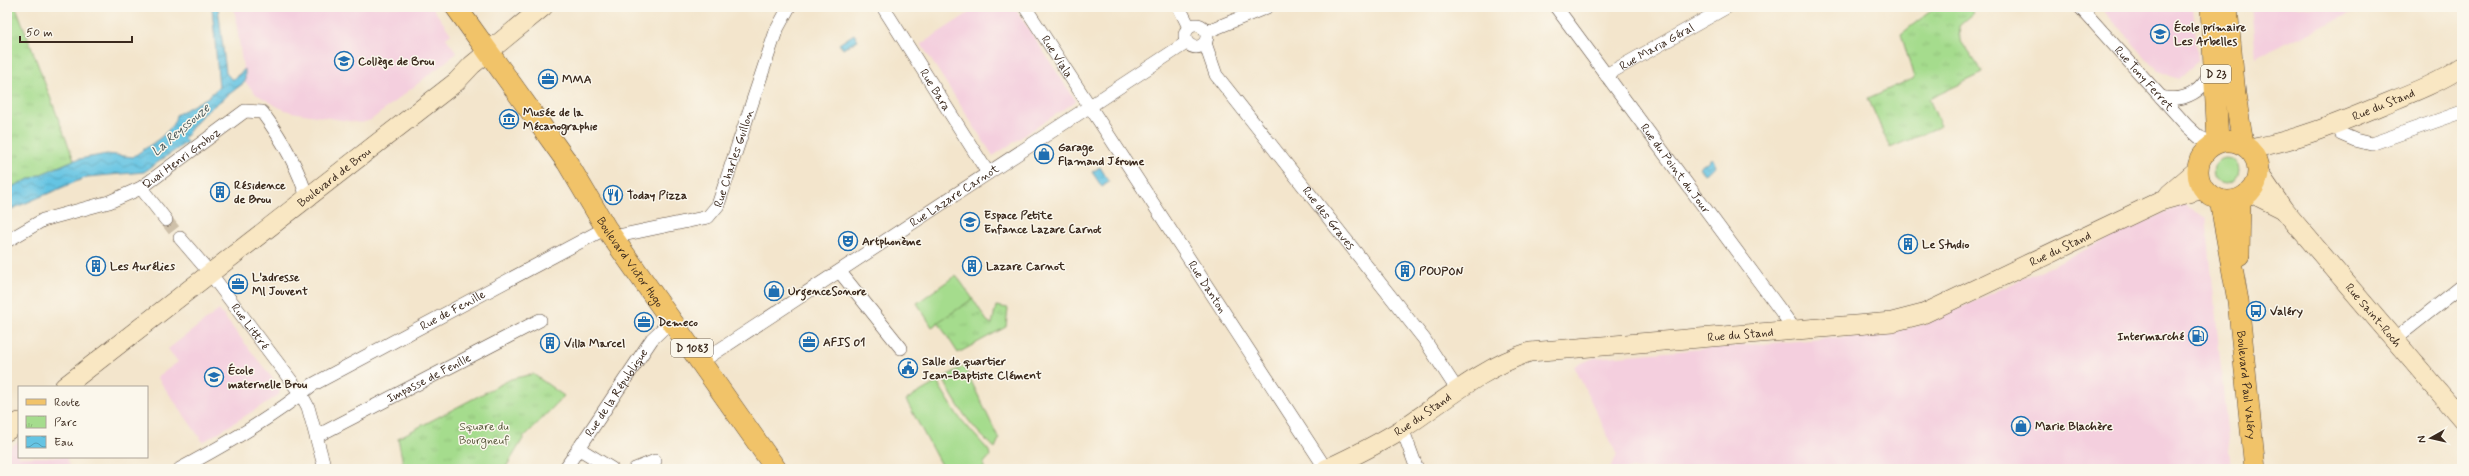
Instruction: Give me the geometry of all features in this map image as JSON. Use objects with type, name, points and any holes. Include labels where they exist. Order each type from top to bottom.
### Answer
[{"type":"main road","name":"D 1083","points":[[456,7],[488,52]]},
{"type":"main road","name":"D 23","points":[[2210,7],[2214,50],[2216,143]]},
{"type":"main road","name":"D 23","points":[[2227,7],[2235,95],[2252,157]]},
{"type":"main road","name":"Boulevard Victor Hugo","points":[[488,52],[567,162],[609,232],[776,469]]},
{"type":"main road","points":[[2227,140],[2252,157],[2257,179],[2236,197],[2200,179],[2204,152],[2216,143],[2227,140]]},
{"type":"main road","name":"Boulevard Paul Valéry","points":[[2236,197],[2238,301],[2255,469]]},
{"type":"street","name":"Boulevard de Brou","points":[[65,386],[456,82],[488,52],[543,7]]},
{"type":"street","name":"Rue Charles Guillon","points":[[609,232],[708,217],[718,205],[776,31],[789,7]]},
{"type":"street","name":"Rue Bara","points":[[883,7],[988,173]]},
{"type":"street","name":"Rue Viala","points":[[1026,7],[1090,105]]},
{"type":"street","points":[[1179,7],[1189,27]]},
{"type":"street","points":[[1206,37],[1199,25],[1189,27],[1185,32],[1186,43],[1196,48],[1206,37],[1267,7]]},
{"type":"street","name":"Rue du Point du Jour","points":[[1556,7],[1795,330]]},
{"type":"street","name":"Rue Maria Géral","points":[[1606,75],[1727,7]]},
{"type":"street","name":"Rue Tony Ferret","points":[[2080,7],[2199,137],[2216,143]]},
{"type":"street","name":"Rue des Graves","points":[[1206,37],[1216,75],[1424,339],[1458,391]]},
{"type":"street","name":"Rue Lazare Carnot","points":[[701,362],[1186,43]]},
{"type":"street","points":[[2161,97],[2175,99],[2189,96],[2198,90],[2210,71],[2214,50]]},
{"type":"street","name":"Rue du Stand","points":[[2252,157],[2414,92],[2462,67]]},
{"type":"street","name":"Rue Danton","points":[[1090,105],[1326,469]]},
{"type":"street","name":"Quai Henri Groboz","points":[[7,241],[43,220],[109,202],[142,188],[245,111],[256,110],[262,112],[282,140],[296,167],[307,198]]},
{"type":"street","points":[[2337,124],[2341,134],[2355,140],[2371,144],[2462,112]]},
{"type":"street","name":"Rue Saint-Roch","points":[[2252,157],[2284,210],[2395,339],[2462,420]]},
{"type":"street","name":"Rue du Stand","points":[[1326,469],[1402,428],[1503,363],[1530,352],[1892,322],[1923,314],[2160,201],[2183,184],[2200,179]]},
{"type":"street","points":[[142,188],[166,220]]},
{"type":"street","name":"Rue Saint-Roch","points":[[2236,197],[2284,210]]},
{"type":"street","name":"Rue de Fenille","points":[[180,469],[228,442],[301,394],[312,385],[609,232]]},
{"type":"street","name":"Rue Littré","points":[[180,238],[210,273],[301,394],[308,407],[325,469]]},
{"type":"street","points":[[840,272],[901,348]]},
{"type":"street","points":[[2395,339],[2462,286]]},
{"type":"street","name":"Impasse de Fenille","points":[[317,436],[540,320]]},
{"type":"street","name":"Rue de la République","points":[[565,469],[652,339],[672,320]]},
{"type":"street","points":[[7,432],[18,423]]},
{"type":"street","points":[[1402,428],[1417,469]]},
{"type":"street","points":[[578,448],[612,469]]},
{"type":"street","points":[[635,469],[655,461]]},
{"type":"shaded area","name":"Collège de Brou","points":[[234,7],[432,7],[451,34],[446,38],[457,53],[371,120],[361,123],[291,112],[280,108],[256,94],[245,82]]},
{"type":"shaded area","points":[[978,7],[1014,7],[1076,101],[993,156],[921,44]]},
{"type":"shaded area","name":"École primaire Les Arbelles","points":[[2100,7],[2193,7],[2198,61],[2178,79],[2158,71]]},
{"type":"shaded area","points":[[2251,7],[2364,7],[2256,57]]},
{"type":"shaded area","points":[[2183,204],[2206,217],[2231,469],[1610,469],[1617,455],[1574,366],[1594,358],[1882,334],[1926,324]]},
{"type":"shaded area","name":"École maternelle Brou","points":[[219,310],[280,388],[279,395],[203,442],[157,377],[178,362],[168,349]]},
{"type":"shaded area","points":[[18,442],[18,458],[66,458],[71,469],[7,469],[7,450]]},
{"type":"green space","points":[[7,7],[16,7],[74,160],[7,189]]},
{"type":"green space","points":[[1936,7],[1969,7],[1974,13],[1959,26],[1960,40],[1983,73],[1929,99],[1941,126],[1890,148],[1868,98],[1914,78],[1901,34]]},
{"type":"green space","points":[[2226,158],[2235,162],[2239,171],[2235,180],[2226,184],[2217,180],[2213,171],[2217,162]]},
{"type":"green space","points":[[956,275],[973,299],[932,327],[917,303]]},
{"type":"green space","points":[[973,299],[987,321],[992,324],[996,306],[1008,308],[1006,327],[958,353],[938,322]]},
{"type":"green space","points":[[964,366],[999,439],[995,448],[979,433],[965,416],[943,378]]},
{"type":"green space","name":"Square du Bourgneuf","points":[[533,374],[564,396],[524,437],[505,469],[404,469],[398,438],[511,379]]},
{"type":"green space","points":[[937,382],[958,416],[989,451],[990,456],[984,463],[984,469],[943,469],[906,400]]},
{"type":"water","name":"La Reyssouze","points":[[212,7],[218,7],[226,73],[232,80],[245,69],[245,82],[202,115],[184,138],[187,142],[144,172],[87,177],[7,211],[7,189],[74,160],[107,154],[133,157],[165,134],[174,122],[176,115],[208,97],[219,87]]},
{"type":"water","points":[[854,34],[858,40],[843,49],[839,44]]},
{"type":"water","points":[[1712,158],[1716,166],[1704,174],[1699,168]]},
{"type":"water","points":[[1100,167],[1109,182],[1102,187],[1092,172]]},
{"type":"tunnel","points":[[166,220],[180,238]]},
{"type":"place","name":"École primaire Les Arbelles","points":[[2160,34]]},
{"type":"place","name":"Collège de Brou","points":[[344,61]]},
{"type":"place","name":"MMA","points":[[548,79]]},
{"type":"place","name":"Musée de la Mécanographie","points":[[509,119]]},
{"type":"place","name":"Garage Flamand Jérome","points":[[1044,154]]},
{"type":"place","name":"Résidence de Brou","points":[[220,192]]},
{"type":"place","name":"Today Pizza","points":[[613,195]]},
{"type":"place","name":"Espace Petite Enfance Lazare Carnot","points":[[970,222]]},
{"type":"place","name":"Artphonème","points":[[848,241]]},
{"type":"place","name":"Le Studio","points":[[1908,244]]},
{"type":"place","name":"Les Aurélies","points":[[96,266]]},
{"type":"place","name":"Lazare Carnot","points":[[972,266]]},
{"type":"place","name":"POUPON","points":[[1405,271]]},
{"type":"place","name":"L'adresse Ml Jouvent","points":[[238,284]]},
{"type":"place","name":"UrgenceSonore","points":[[774,291]]},
{"type":"place","name":"Valéry","points":[[2256,311]]},
{"type":"place","name":"Demeco","points":[[644,322]]},
{"type":"place","name":"Intermarché","points":[[2198,336]]},
{"type":"place","name":"AFIS 01","points":[[809,342]]},
{"type":"place","name":"Villa Marcel","points":[[550,343]]},
{"type":"place","name":"Salle de quartier Jean-Baptiste Clément","points":[[908,368]]},
{"type":"place","name":"École maternelle Brou","points":[[214,377]]},
{"type":"place","name":"Marie Blachère","points":[[2021,426]]}]
